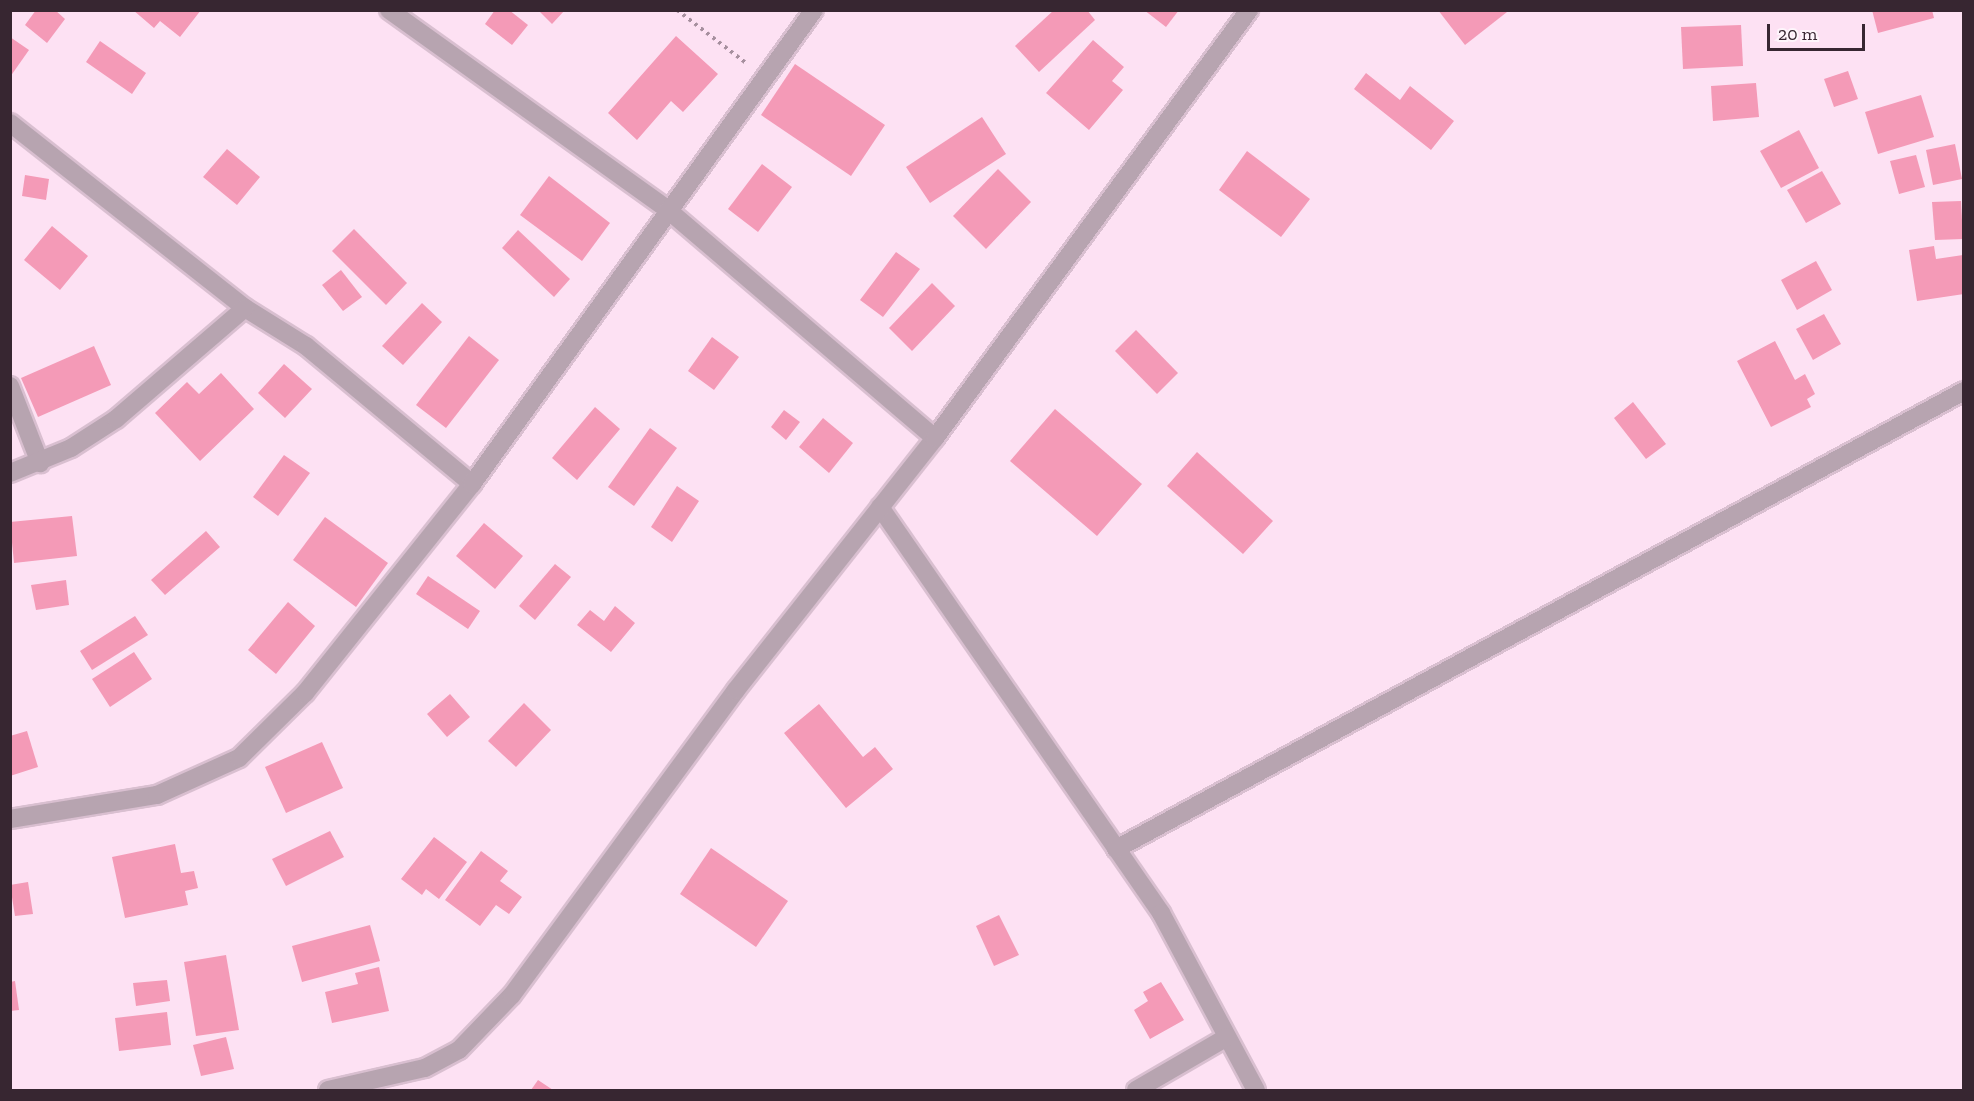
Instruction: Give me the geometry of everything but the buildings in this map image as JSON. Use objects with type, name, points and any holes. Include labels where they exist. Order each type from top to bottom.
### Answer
[{"type":"street","points":[[389,10],[668,210],[935,438]]},
{"type":"street","points":[[10,819],[157,795],[239,758],[305,693],[472,484],[814,10]]},
{"type":"street","points":[[334,1090],[442,1059],[459,1050],[512,995],[736,690],[935,438],[1249,10]]},
{"type":"street","points":[[10,123],[245,309],[306,346],[472,484]]},
{"type":"street","points":[[10,473],[40,463],[116,419],[245,309]]},
{"type":"street","points":[[10,386],[40,463]]},
{"type":"street","points":[[1116,849],[1778,487],[1964,391]]},
{"type":"street","points":[[880,507],[1161,914],[1256,1090]]},
{"type":"street","points":[[1136,1090],[1227,1037]]},
{"type":"path","points":[[677,10],[766,78]]}]
